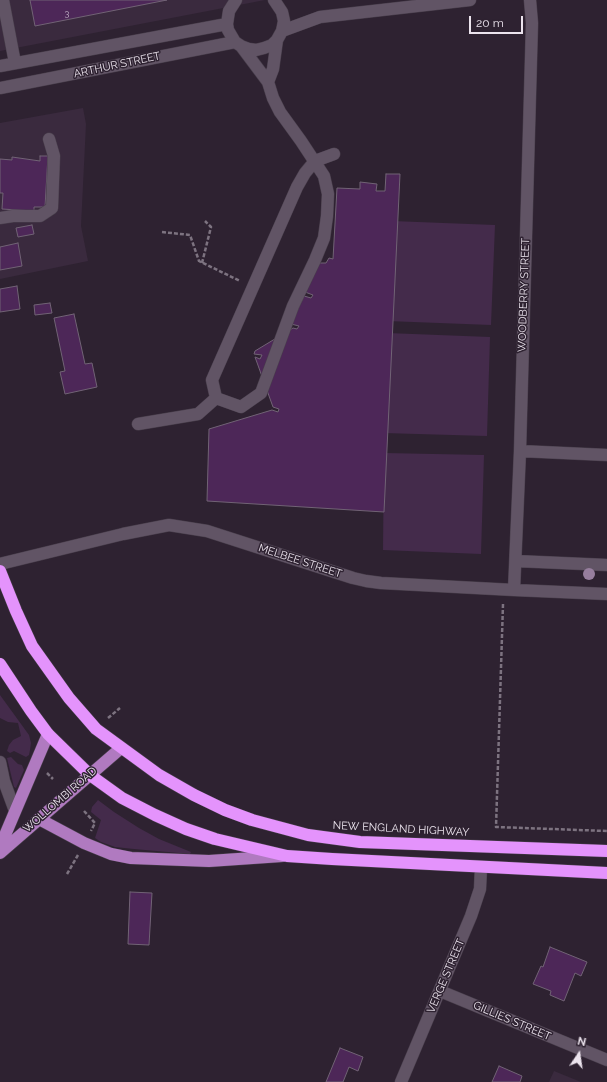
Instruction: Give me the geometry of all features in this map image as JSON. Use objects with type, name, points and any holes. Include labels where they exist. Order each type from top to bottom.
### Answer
[{"type":"highway","name":"NEW ENGLAND HIGHWAY","points":[[0,571],[32,646],[69,698],[96,729],[159,775],[194,795],[225,810],[252,820],[308,835],[360,842],[607,851]]},
{"type":"highway","points":[[0,664],[48,734],[90,775],[122,798],[155,815],[186,829],[215,839],[287,856],[481,867],[607,872]]},
{"type":"main road","points":[[0,847],[48,734]]},
{"type":"main road","name":"WOLLOMBI ROAD","points":[[0,853],[121,748]]},
{"type":"main road","points":[[39,819],[84,843],[111,854],[131,858],[209,861],[287,856]]},
{"type":"street","points":[[4,0],[15,63]]},
{"type":"street","points":[[216,398],[240,407],[260,393],[293,306],[324,238],[327,216],[328,194],[324,176],[280,112],[273,98],[268,82],[231,36],[227,24],[229,11],[236,0]]},
{"type":"street","points":[[268,82],[273,69],[284,21],[282,12],[274,0]]},
{"type":"street","points":[[280,35],[320,17],[470,0]]},
{"type":"street","name":"WOODBERRY STREET","points":[[514,590],[520,451],[532,23],[530,0]]},
{"type":"street","name":"ARTHUR STREET","points":[[0,66],[227,24]]},
{"type":"street","name":"ARTHUR STREET","points":[[0,88],[238,44],[248,49],[264,48],[272,45],[280,35]]},
{"type":"street","points":[[0,218],[13,216],[40,216],[52,208],[54,156],[49,138]]},
{"type":"street","points":[[216,398],[212,380],[297,187],[305,173],[315,161],[334,154]]},
{"type":"street","points":[[138,424],[198,414],[216,398]]},
{"type":"street","points":[[520,451],[607,455]]},
{"type":"street","name":"MELBEE STREET","points":[[0,564],[123,534],[169,525],[206,531],[366,581],[607,594]]},
{"type":"street","points":[[516,561],[607,565]]},
{"type":"street","points":[[0,762],[4,781],[15,811]]},
{"type":"street","name":"VERGE STREET","points":[[400,1082],[471,916],[480,889],[481,867]]},
{"type":"street","name":"GILLIES STREET","points":[[440,991],[607,1060]]},
{"type":"path","points":[[202,263],[211,228],[205,221]]},
{"type":"path","points":[[162,232],[190,235],[199,261],[234,278]]},
{"type":"path","points":[[514,590],[504,599],[496,827],[607,831]]},
{"type":"path","points":[[108,718],[120,708]]},
{"type":"path","points":[[84,811],[95,823],[89,835]]},
{"type":"path","points":[[67,874],[78,854]]},
{"type":"shaded area","points":[[0,0],[265,0],[0,51]]},
{"type":"shaded area","points":[[83,108],[86,124],[81,226],[88,261],[0,279],[0,123]]},
{"type":"shaded area","points":[[392,221],[495,225],[491,325],[387,321]]},
{"type":"shaded area","points":[[387,333],[490,337],[487,436],[383,433]]},
{"type":"shaded area","points":[[384,453],[484,455],[481,554],[383,550]]},
{"type":"shaded area","points":[[0,695],[29,735],[31,743],[29,755],[26,757],[14,751],[10,753],[7,751],[13,740],[21,736],[18,723],[8,722],[0,718]]},
{"type":"shaded area","points":[[11,757],[18,764],[22,765],[24,770],[16,788],[14,787],[7,758]]},
{"type":"shaded area","points":[[98,800],[139,828],[159,839],[191,852],[190,854],[115,847],[101,842],[95,838],[101,820],[91,812],[92,807]]},
{"type":"shaded area","points":[[554,1071],[581,1082],[549,1082]]},
{"type":"building","points":[[30,0],[167,0],[35,26]]},
{"type":"building","points":[[40,156],[48,156],[45,207],[34,207],[34,211],[2,209],[3,193],[0,193],[0,159],[12,160],[12,157],[40,161]]},
{"type":"building","points":[[386,174],[400,174],[384,512],[207,501],[209,429],[272,410],[278,412],[279,409],[273,407],[255,357],[260,359],[262,355],[254,354],[255,351],[293,328],[297,329],[299,326],[291,324],[304,296],[311,298],[313,295],[305,292],[317,263],[326,263],[329,258],[333,259],[337,188],[360,189],[360,182],[377,184],[376,191],[385,191]]},
{"type":"building","points":[[32,225],[34,234],[18,237],[16,228]]},
{"type":"building","points":[[18,243],[22,266],[0,270],[0,247]]},
{"type":"building","points":[[17,286],[20,309],[0,312],[0,289]]},
{"type":"building","points":[[50,303],[52,313],[35,315],[34,305]]},
{"type":"building","points":[[74,314],[85,364],[92,363],[97,387],[65,394],[60,372],[65,371],[54,318]]},
{"type":"building","points":[[130,892],[152,893],[149,945],[128,944]]},
{"type":"building","points":[[550,947],[587,962],[581,976],[575,973],[564,1001],[550,995],[551,991],[533,984],[541,966],[543,967]]},
{"type":"building","points":[[340,1048],[363,1057],[358,1071],[349,1067],[343,1082],[326,1082]]},
{"type":"building","points":[[499,1066],[522,1076],[520,1082],[492,1082]]}]
